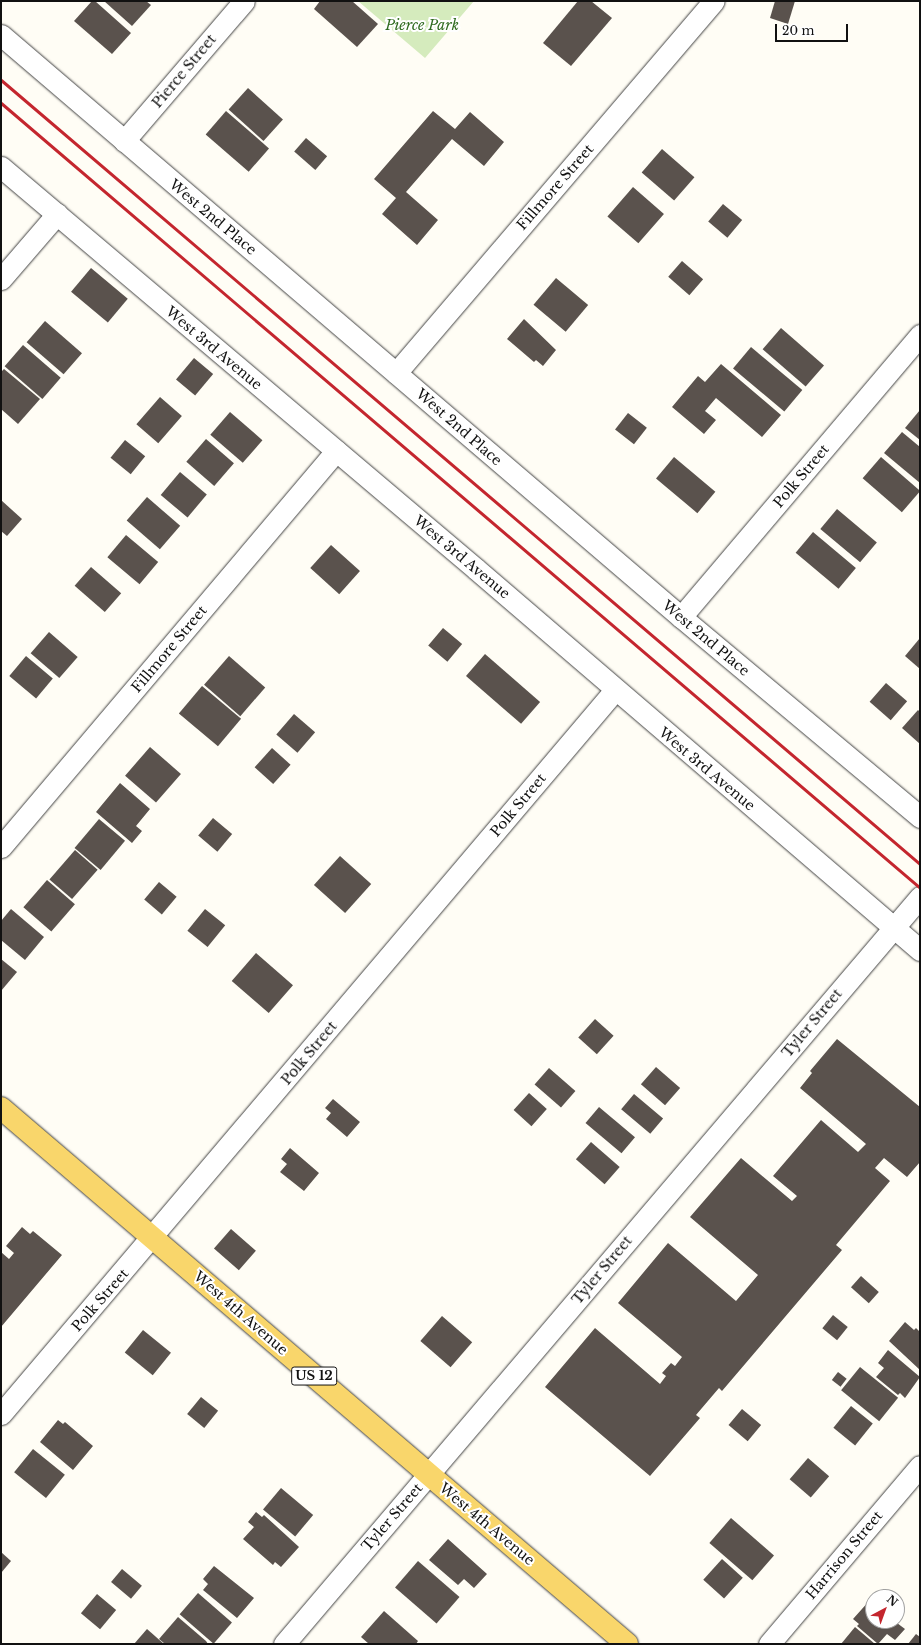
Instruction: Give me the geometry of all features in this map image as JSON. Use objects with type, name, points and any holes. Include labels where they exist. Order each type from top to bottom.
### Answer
[{"type":"main road","name":"West 4th Avenue","points":[[1,1108],[627,1644]]},
{"type":"street","name":"Pierce Street","points":[[124,141],[244,1]]},
{"type":"street","name":"Fillmore Street","points":[[396,373],[714,1]]},
{"type":"street","name":"West 2nd Place","points":[[1,35],[681,617],[920,817]]},
{"type":"street","name":"West 3rd Avenue","points":[[1,167],[920,950]]},
{"type":"street","points":[[1,279],[57,214]]},
{"type":"street","name":"Polk Street","points":[[681,617],[920,335]]},
{"type":"street","name":"Fillmore Street","points":[[1,847],[336,451]]},
{"type":"street","name":"Polk Street","points":[[1,1414],[153,1238],[615,690]]},
{"type":"street","name":"Tyler Street","points":[[284,1644],[920,897]]},
{"type":"street","name":"Harrison Street","points":[[768,1644],[920,1466]]},
{"type":"green space","name":"Pierce Park","points":[[358,1],[474,1],[425,58]]},
{"type":"building","points":[[92,1],[95,1],[131,33],[112,54],[74,21]]},
{"type":"building","points":[[104,1],[146,1],[151,5],[132,26]]},
{"type":"building","points":[[320,1],[352,1],[378,24],[357,47],[314,9]]},
{"type":"building","points":[[578,1],[591,1],[612,18],[571,66],[543,43]]},
{"type":"building","points":[[775,1],[795,1],[788,24],[770,18]]},
{"type":"building","points":[[248,88],[283,119],[264,141],[229,110]]},
{"type":"building","points":[[226,111],[269,148],[249,172],[206,134]]},
{"type":"building","points":[[433,111],[455,129],[470,112],[504,142],[484,166],[452,139],[406,192],[438,220],[417,245],[382,214],[396,198],[374,179]]},
{"type":"building","points":[[306,138],[327,156],[315,170],[294,152]]},
{"type":"building","points":[[662,149],[694,177],[674,201],[642,172]]},
{"type":"building","points":[[633,187],[664,214],[638,243],[607,216]]},
{"type":"building","points":[[723,204],[742,220],[727,238],[708,222]]},
{"type":"building","points":[[682,261],[703,279],[689,295],[668,277]]},
{"type":"building","points":[[91,268],[128,299],[108,323],[71,292]]},
{"type":"building","points":[[556,278],[588,305],[566,332],[534,305]]},
{"type":"building","points":[[524,319],[556,350],[543,366],[536,360],[534,362],[507,339]]},
{"type":"building","points":[[45,321],[82,353],[64,374],[27,342]]},
{"type":"building","points":[[781,328],[824,365],[806,387],[763,349]]},
{"type":"building","points":[[23,345],[61,378],[42,399],[5,366]]},
{"type":"building","points":[[751,347],[802,390],[784,412],[733,368]]},
{"type":"building","points":[[194,358],[213,374],[195,396],[176,379]]},
{"type":"building","points":[[721,364],[781,415],[762,437],[716,398],[705,411],[716,420],[704,434],[672,407],[698,376],[705,382]]},
{"type":"building","points":[[4,369],[40,399],[18,424],[1,409],[1,372]]},
{"type":"building","points":[[160,397],[182,416],[158,443],[136,424]]},
{"type":"building","points":[[920,410],[920,440],[905,428]]},
{"type":"building","points":[[230,412],[262,440],[243,463],[210,435]]},
{"type":"building","points":[[628,413],[647,428],[634,444],[615,430]]},
{"type":"building","points":[[902,432],[920,447],[920,483],[884,453]]},
{"type":"building","points":[[206,439],[234,463],[214,486],[186,462]]},
{"type":"building","points":[[125,440],[145,456],[131,474],[111,458]]},
{"type":"building","points":[[674,457],[715,492],[697,513],[656,478]]},
{"type":"building","points":[[881,457],[920,491],[902,512],[863,478]]},
{"type":"building","points":[[180,472],[207,494],[188,517],[161,495]]},
{"type":"building","points":[[147,497],[180,526],[160,549],[127,520]]},
{"type":"building","points":[[1,500],[22,519],[7,536],[1,531]]},
{"type":"building","points":[[837,509],[877,542],[860,562],[820,529]]},
{"type":"building","points":[[813,532],[856,568],[839,589],[796,553]]},
{"type":"building","points":[[126,535],[158,562],[140,584],[107,557]]},
{"type":"building","points":[[331,545],[360,571],[339,594],[310,568]]},
{"type":"building","points":[[91,567],[121,593],[105,612],[75,586]]},
{"type":"building","points":[[443,628],[462,644],[447,662],[428,646]]},
{"type":"building","points":[[49,632],[78,657],[59,678],[31,653]]},
{"type":"building","points":[[920,638],[920,669],[905,656]]},
{"type":"building","points":[[485,654],[540,702],[521,724],[466,676]]},
{"type":"building","points":[[26,656],[53,678],[36,698],[9,676]]},
{"type":"building","points":[[229,656],[265,687],[240,716],[204,685]]},
{"type":"building","points":[[886,683],[907,701],[891,720],[870,702]]},
{"type":"building","points":[[202,686],[241,719],[218,746],[179,714]]},
{"type":"building","points":[[918,710],[920,712],[920,744],[902,728]]},
{"type":"building","points":[[294,714],[315,732],[297,753],[276,734]]},
{"type":"building","points":[[150,747],[181,774],[156,803],[125,776]]},
{"type":"building","points":[[272,748],[291,765],[273,784],[255,767]]},
{"type":"building","points":[[120,783],[150,809],[136,826],[142,831],[132,843],[96,812]]},
{"type":"building","points":[[213,818],[232,834],[217,852],[198,836]]},
{"type":"building","points":[[99,819],[125,841],[101,870],[75,848]]},
{"type":"building","points":[[75,850],[98,870],[72,899],[49,879]]},
{"type":"building","points":[[340,856],[371,884],[345,913],[314,885]]},
{"type":"building","points":[[47,880],[75,904],[51,931],[23,907]]},
{"type":"building","points":[[159,882],[177,897],[162,914],[144,900]]},
{"type":"building","points":[[11,909],[44,937],[25,960],[1,940],[1,921]]},
{"type":"building","points":[[205,909],[225,925],[208,947],[187,931]]},
{"type":"building","points":[[256,953],[293,985],[269,1013],[232,981]]},
{"type":"building","points":[[1,959],[17,972],[1,991]]},
{"type":"building","points":[[595,1019],[614,1036],[597,1054],[578,1038]]},
{"type":"building","points":[[837,1039],[920,1107],[920,1162],[907,1177],[884,1158],[875,1168],[890,1181],[836,1245],[842,1250],[722,1391],[719,1388],[696,1415],[700,1418],[650,1476],[545,1387],[595,1328],[660,1384],[666,1376],[662,1373],[671,1363],[675,1366],[682,1357],[618,1303],[668,1243],[736,1301],[758,1275],[690,1217],[741,1158],[792,1201],[797,1196],[773,1176],[821,1120],[858,1152],[866,1144],[800,1088],[812,1073],[810,1071]]},
{"type":"building","points":[[656,1067],[680,1088],[665,1105],[641,1084]]},
{"type":"building","points":[[549,1068],[575,1091],[561,1108],[535,1085]]},
{"type":"building","points":[[529,1093],[547,1109],[531,1126],[514,1110]]},
{"type":"building","points":[[634,1094],[663,1118],[650,1134],[621,1109]]},
{"type":"building","points":[[333,1099],[360,1122],[347,1137],[326,1119],[331,1113],[325,1108]]},
{"type":"building","points":[[599,1107],[635,1137],[622,1153],[586,1123]]},
{"type":"building","points":[[591,1142],[620,1167],[605,1184],[576,1159]]},
{"type":"building","points":[[290,1148],[319,1173],[304,1191],[280,1172],[287,1164],[281,1159]]},
{"type":"building","points":[[22,1227],[30,1234],[33,1231],[62,1255],[1,1327],[1,1252],[9,1259],[14,1253],[6,1246]]},
{"type":"building","points":[[231,1229],[256,1251],[239,1270],[214,1249]]},
{"type":"building","points":[[861,1276],[879,1292],[869,1303],[851,1287]]},
{"type":"building","points":[[833,1315],[848,1327],[837,1340],[822,1328]]},
{"type":"building","points":[[442,1316],[472,1342],[451,1367],[420,1341]]},
{"type":"building","points":[[905,1322],[914,1330],[916,1328],[920,1332],[920,1370],[889,1341]]},
{"type":"building","points":[[143,1330],[171,1353],[153,1375],[125,1353]]},
{"type":"building","points":[[888,1350],[920,1377],[905,1398],[900,1393],[898,1395],[876,1377],[884,1368],[878,1363]]},
{"type":"building","points":[[860,1367],[898,1398],[879,1421],[841,1390]]},
{"type":"building","points":[[838,1372],[847,1379],[841,1387],[832,1380]]},
{"type":"building","points":[[201,1397],[218,1411],[204,1428],[187,1414]]},
{"type":"building","points":[[851,1406],[873,1424],[855,1445],[833,1428]]},
{"type":"building","points":[[742,1409],[761,1425],[748,1441],[729,1425]]},
{"type":"building","points":[[58,1420],[63,1424],[65,1422],[93,1446],[73,1470],[40,1442]]},
{"type":"building","points":[[33,1449],[65,1475],[46,1498],[14,1472]]},
{"type":"building","points":[[808,1458],[829,1476],[811,1498],[790,1479]]},
{"type":"building","points":[[281,1488],[313,1515],[295,1536],[263,1509]]},
{"type":"building","points":[[256,1512],[262,1517],[264,1515],[299,1547],[281,1567],[275,1562],[273,1565],[243,1539],[254,1527],[248,1522]]},
{"type":"building","points":[[731,1518],[774,1555],[752,1580],[709,1543]]},
{"type":"building","points":[[448,1539],[487,1574],[474,1588],[464,1579],[458,1585],[429,1560]]},
{"type":"building","points":[[1,1552],[11,1561],[1,1573]]},
{"type":"building","points":[[722,1559],[743,1578],[724,1599],[703,1580]]},
{"type":"building","points":[[418,1561],[460,1597],[437,1623],[395,1587]]},
{"type":"building","points":[[214,1566],[254,1598],[237,1618],[203,1590],[208,1584],[203,1579]]},
{"type":"building","points":[[122,1569],[142,1586],[131,1599],[111,1582]]},
{"type":"building","points":[[198,1593],[232,1623],[214,1644],[180,1614]]},
{"type":"building","points":[[97,1594],[116,1610],[100,1629],[81,1613]]},
{"type":"building","points":[[865,1606],[865,1629],[905,1629],[895,1640],[887,1634],[878,1644],[857,1626],[859,1624],[853,1619]]},
{"type":"building","points":[[384,1611],[418,1641],[416,1644],[369,1644],[361,1637]]},
{"type":"building","points":[[178,1617],[208,1644],[165,1644],[159,1639]]},
{"type":"building","points":[[855,1627],[875,1644],[841,1644]]},
{"type":"building","points":[[147,1629],[164,1644],[134,1644]]},
{"type":"building","points":[[916,1634],[920,1637],[920,1644],[908,1644]]},
{"type":"railway","points":[[1,80],[920,864]]},
{"type":"railway","points":[[1,103],[920,888]]}]
